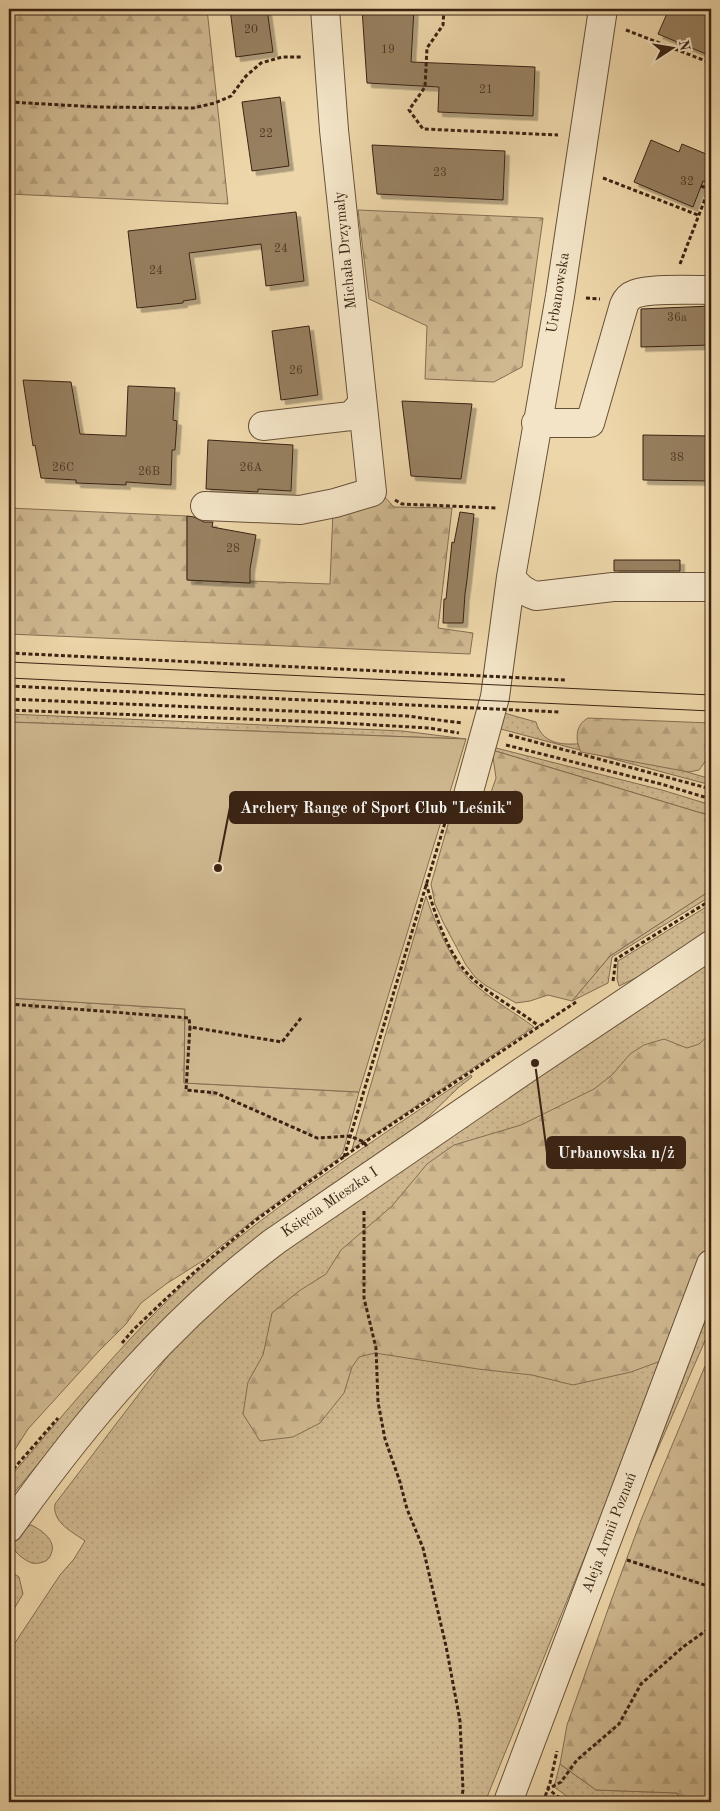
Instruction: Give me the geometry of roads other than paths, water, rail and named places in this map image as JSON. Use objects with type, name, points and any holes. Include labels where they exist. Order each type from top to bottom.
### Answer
[{"type":"street","name":"Michała Drzymały","points":[[205,506],[300,510],[335,503],[372,492],[334,130],[325,9]]},
{"type":"street","name":"Urbanowska","points":[[457,807],[486,734],[495,697],[511,577],[536,423],[560,296],[602,15]]},
{"type":"street","points":[[536,423],[590,423],[621,314],[624,305],[630,297],[646,292],[711,290]]},
{"type":"street","points":[[263,426],[351,416],[362,404]]},
{"type":"street","points":[[511,577],[526,593],[536,596],[613,587],[711,587]]},
{"type":"street","name":"Księcia Mieszka I","points":[[9,1528],[91,1420],[134,1370],[181,1322],[263,1250],[523,1071],[711,945]]},
{"type":"street","name":"Aleja Armii Poznań","points":[[508,1802],[711,1264]]},
{"type":"tram line","points":[[9,662],[711,695]]},
{"type":"tram line","points":[[9,678],[711,711]]},
{"type":"place","name":"Archery Range of Sport Club \"Leśnik\"","points":[[218,868]]},
{"type":"place","name":"Urbanowska n/ż","points":[[535,1063]]}]
